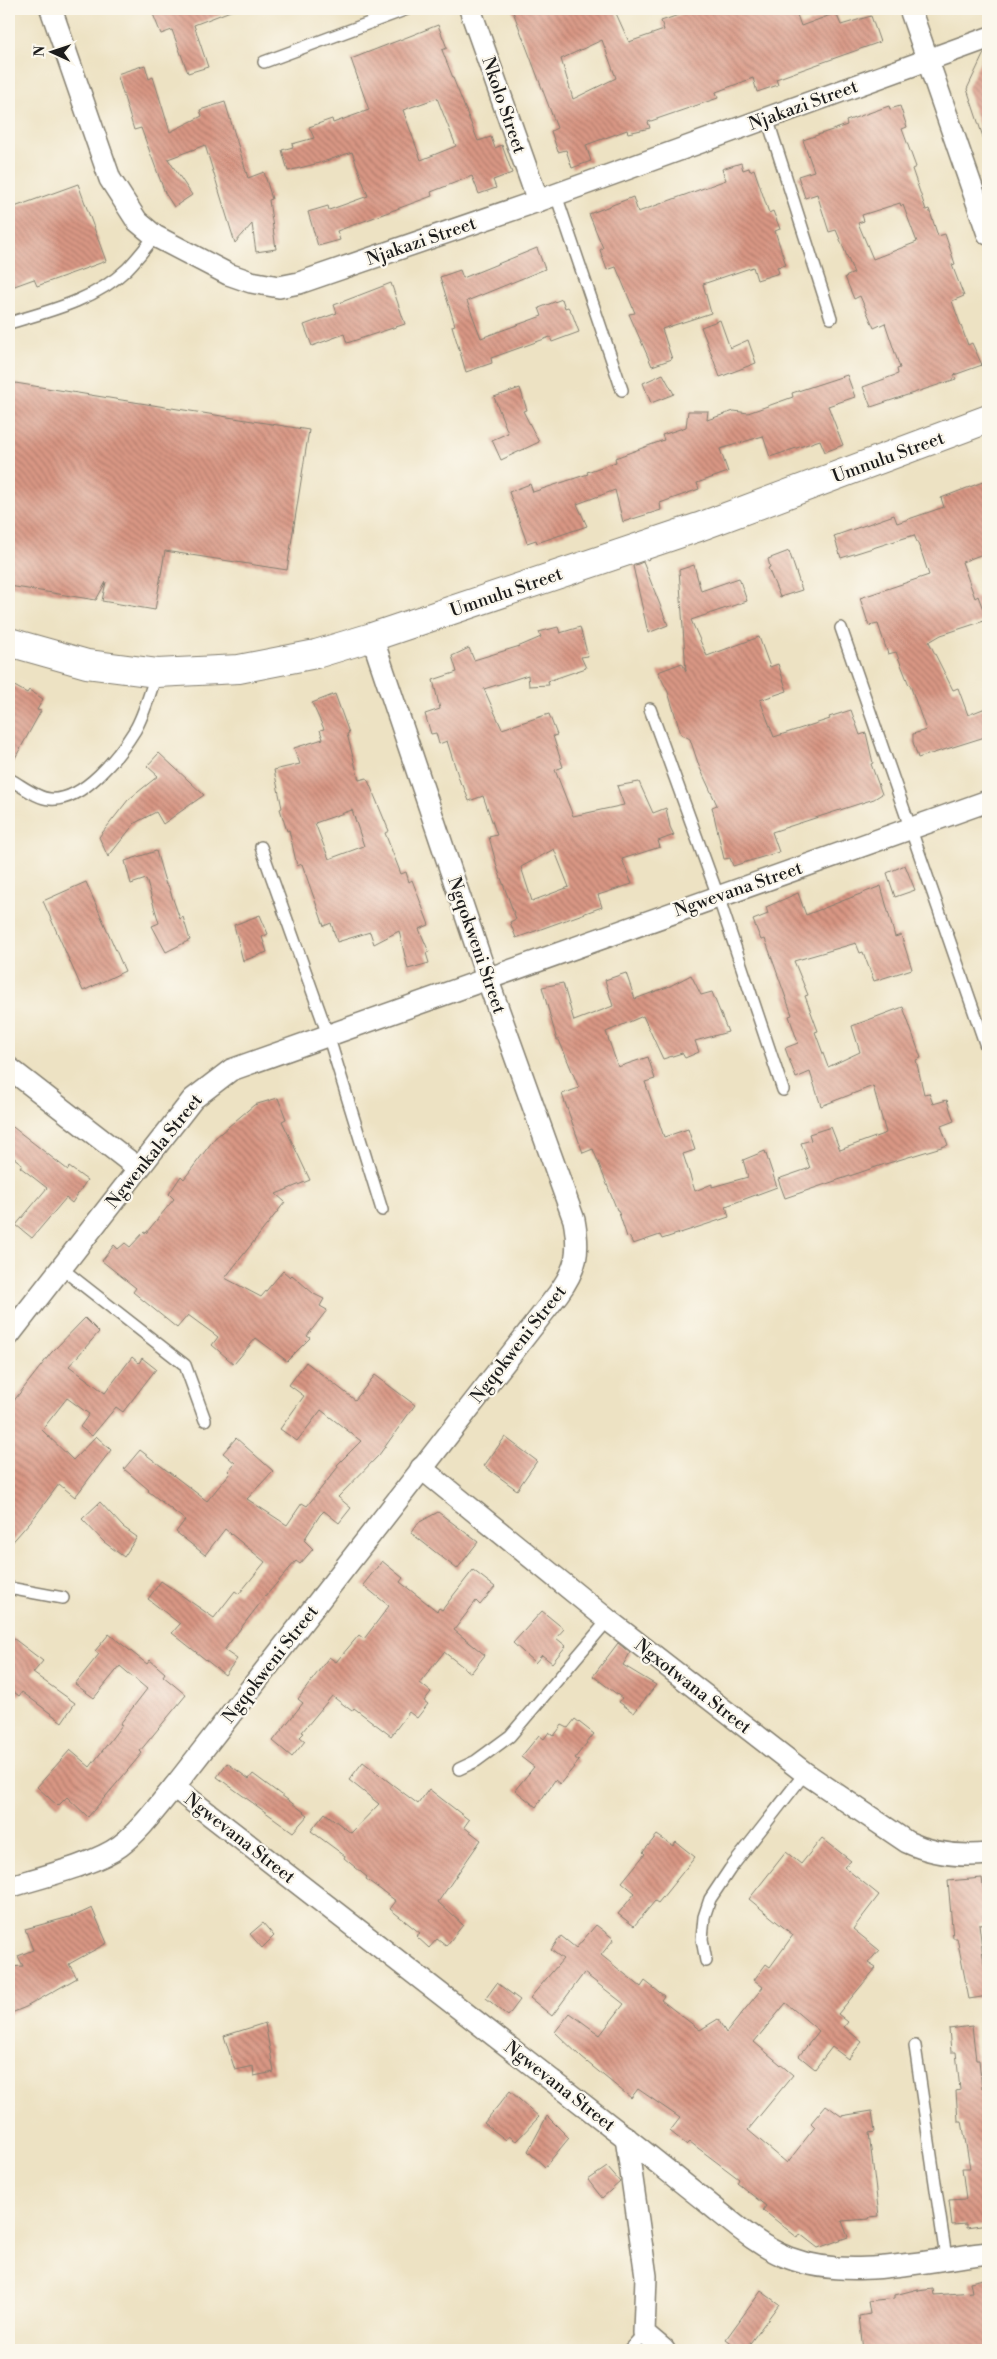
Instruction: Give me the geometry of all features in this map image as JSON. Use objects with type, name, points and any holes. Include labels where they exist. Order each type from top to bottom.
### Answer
[{"type":"street","name":"Njakazi Street","points":[[51,9],[110,179],[123,203],[137,221],[154,236],[228,274],[251,282],[278,287],[299,283],[547,198],[988,38]]},
{"type":"street","name":"Nkolo Street","points":[[470,9],[547,198]]},
{"type":"street","points":[[910,9],[988,234]]},
{"type":"street","name":"Umnulu Street","points":[[9,642],[87,664],[157,672],[239,669],[316,654],[699,527],[988,420]]},
{"type":"street","name":"Ngqokweni Street","points":[[9,1887],[97,1858],[119,1846],[139,1828],[174,1787],[569,1278],[576,1260],[578,1243],[574,1220],[487,978],[372,637]]},
{"type":"street","name":"Ngwevana Street","points":[[487,978],[988,801]]},
{"type":"street","name":"Ngwenkala Street","points":[[9,1335],[193,1099],[231,1070],[487,978]]},
{"type":"street","points":[[9,1068],[138,1168]]},
{"type":"street","name":"Ngxotwana Street","points":[[422,1468],[608,1620],[805,1773],[907,1842],[922,1849],[947,1855],[970,1856],[988,1854]]},
{"type":"street","name":"Ngwevana Street","points":[[174,1787],[626,2137],[745,2233],[789,2258],[843,2269],[868,2269],[988,2253]]},
{"type":"street","points":[[626,2137],[646,2276],[644,2333],[664,2350]]},
{"type":"lane","points":[[264,62],[407,9]]},
{"type":"lane","points":[[767,118],[830,318]]},
{"type":"lane","points":[[547,198],[622,390]]},
{"type":"lane","points":[[9,323],[92,295],[127,269],[154,236]]},
{"type":"lane","points":[[841,628],[986,1046]]},
{"type":"lane","points":[[9,778],[48,799],[63,799],[79,792],[113,759],[136,728],[157,672]]},
{"type":"lane","points":[[650,709],[718,896],[782,1090]]},
{"type":"lane","points":[[261,847],[328,1035],[382,1210]]},
{"type":"lane","points":[[61,1268],[185,1364],[205,1420]]},
{"type":"lane","points":[[9,1588],[63,1598]]},
{"type":"lane","points":[[460,1769],[476,1761],[510,1736],[608,1620]]},
{"type":"lane","points":[[706,1961],[702,1940],[704,1917],[710,1899],[730,1869],[805,1773]]},
{"type":"lane","points":[[915,2046],[946,2258]]},
{"type":"lane","points":[[629,2350],[644,2333]]},
{"type":"building","points":[[151,9],[233,10],[194,25],[208,67],[188,73],[172,30],[161,34]]},
{"type":"building","points":[[512,9],[614,9],[629,42],[664,30],[661,21],[696,9],[795,9],[801,26],[836,13],[841,25],[871,16],[880,42],[776,79],[778,85],[757,92],[753,78],[716,92],[718,98],[648,122],[650,128],[628,133],[627,130],[586,145],[591,161],[572,168],[566,150],[558,152],[551,131],[557,128]],"holes":[[[602,40],[616,78],[573,99],[561,59]]]},
{"type":"building","points":[[438,25],[447,48],[442,50],[478,141],[491,137],[495,148],[502,145],[512,173],[493,180],[496,188],[479,194],[472,176],[431,192],[432,196],[337,231],[340,240],[318,246],[308,212],[328,206],[329,210],[368,196],[352,152],[288,171],[282,150],[293,147],[292,144],[314,138],[309,127],[332,119],[333,123],[369,110],[351,59]],"holes":[[[437,98],[456,146],[421,160],[403,110]]]},
{"type":"building","points":[[988,51],[988,142],[985,143],[967,89],[984,53]]},
{"type":"building","points":[[145,65],[149,79],[153,77],[170,132],[202,116],[200,110],[225,102],[248,178],[264,172],[272,199],[269,200],[276,249],[256,252],[252,224],[235,243],[205,145],[168,159],[192,195],[174,207],[165,193],[141,128],[134,130],[117,74]]},
{"type":"building","points":[[889,106],[890,109],[900,106],[907,127],[902,129],[916,167],[912,169],[926,210],[929,209],[938,236],[945,234],[955,264],[952,265],[964,296],[952,301],[968,345],[972,343],[982,365],[954,375],[956,379],[871,407],[863,387],[898,374],[897,369],[900,368],[885,323],[874,328],[860,296],[854,299],[845,277],[854,273],[836,230],[829,232],[817,194],[805,198],[798,176],[814,171],[803,140],[847,125],[846,121]],"holes":[[[900,203],[901,206],[903,205],[917,242],[873,259],[858,223],[864,221],[862,215]]]},
{"type":"building","points":[[741,163],[743,170],[749,168],[750,171],[754,169],[769,213],[773,211],[780,229],[775,231],[786,265],[777,267],[779,273],[757,280],[753,267],[703,284],[711,313],[662,329],[672,359],[652,366],[629,314],[635,313],[616,267],[607,270],[600,250],[603,248],[589,214],[633,197],[638,212],[726,180],[722,169]]},
{"type":"building","points":[[78,184],[106,261],[37,286],[34,279],[9,288],[9,209]]},
{"type":"building","points":[[537,248],[545,269],[467,301],[481,338],[542,316],[539,308],[562,299],[565,308],[568,307],[572,313],[579,332],[552,342],[550,337],[491,358],[492,363],[466,372],[452,326],[455,325],[440,277],[460,270],[463,278]]},
{"type":"building","points":[[391,283],[405,324],[347,343],[344,334],[312,346],[304,325],[337,313],[334,305]]},
{"type":"building","points":[[720,320],[730,348],[748,340],[756,363],[720,377],[701,327]]},
{"type":"building","points":[[663,374],[674,394],[651,403],[643,383]]},
{"type":"building","points":[[847,375],[855,397],[828,406],[843,445],[825,452],[820,440],[770,457],[763,436],[720,449],[728,472],[697,483],[699,489],[660,503],[661,510],[623,522],[615,490],[577,504],[587,526],[537,543],[536,540],[527,543],[509,492],[530,484],[533,492],[588,474],[587,472],[616,462],[615,458],[664,440],[662,435],[686,427],[688,411],[708,411],[707,420],[734,411],[748,413],[793,397],[792,393]]},
{"type":"building","points":[[9,382],[309,430],[287,570],[165,551],[155,610],[102,601],[106,582],[96,600],[9,586]]},
{"type":"building","points":[[520,388],[527,410],[523,411],[539,442],[501,460],[492,440],[508,433],[494,397]]},
{"type":"building","points":[[988,480],[988,552],[962,562],[975,598],[978,596],[987,620],[941,635],[929,642],[953,690],[958,688],[968,715],[988,707],[988,736],[918,758],[913,742],[913,734],[926,730],[910,685],[896,652],[888,654],[878,624],[869,626],[860,598],[929,575],[921,551],[914,535],[841,558],[834,536],[894,515],[897,523],[944,507],[941,498]]},
{"type":"building","points":[[789,551],[802,590],[780,597],[768,568],[770,567],[768,559]]},
{"type":"building","points":[[643,562],[668,625],[648,633],[633,566]]},
{"type":"building","points":[[694,565],[701,591],[739,578],[747,601],[691,620],[707,656],[759,637],[770,667],[778,664],[787,691],[760,700],[774,737],[830,719],[829,717],[851,710],[860,735],[866,733],[873,763],[871,764],[882,794],[874,799],[772,832],[779,852],[733,866],[730,858],[724,859],[712,807],[717,805],[699,766],[690,739],[681,734],[668,692],[658,672],[682,663],[686,671],[679,570]]},
{"type":"building","points":[[558,627],[560,633],[580,627],[588,656],[581,657],[586,668],[548,681],[549,685],[529,686],[528,675],[484,689],[502,729],[549,714],[557,735],[553,736],[563,767],[555,770],[573,816],[624,805],[617,786],[639,782],[653,813],[666,808],[670,827],[674,835],[658,841],[660,847],[622,859],[632,884],[598,895],[602,907],[516,938],[510,922],[516,919],[498,870],[489,837],[497,835],[483,796],[469,801],[463,785],[461,785],[447,741],[439,744],[436,733],[431,734],[425,714],[440,709],[433,680],[457,672],[452,656],[469,648],[474,660],[520,646],[541,637],[539,632]],"holes":[[[554,849],[569,887],[532,901],[521,867]]]},
{"type":"building","points":[[9,683],[27,693],[29,690],[43,699],[37,710],[41,711],[9,769]]},
{"type":"building","points":[[335,694],[349,733],[347,734],[359,780],[367,778],[389,831],[385,833],[401,874],[406,872],[409,882],[412,880],[429,925],[419,929],[429,952],[426,953],[429,963],[408,969],[399,931],[374,944],[370,932],[337,942],[331,923],[324,926],[302,864],[297,866],[289,830],[287,831],[280,809],[282,808],[274,770],[300,764],[294,748],[323,739],[320,730],[324,729],[312,703]],"holes":[[[352,810],[364,846],[329,859],[315,823]]]},
{"type":"building","points":[[159,753],[204,795],[163,824],[156,812],[135,823],[108,857],[99,837],[128,800],[158,776],[147,766]]},
{"type":"building","points":[[156,851],[166,885],[168,885],[180,919],[183,917],[190,940],[166,952],[152,926],[159,923],[146,879],[131,884],[125,861]]},
{"type":"building","points":[[905,865],[915,890],[895,897],[887,873]]},
{"type":"building","points":[[86,882],[125,971],[83,991],[43,901]]},
{"type":"building","points":[[881,886],[895,937],[901,935],[912,969],[874,981],[863,952],[860,953],[856,943],[794,961],[808,995],[805,996],[818,1031],[815,1032],[828,1067],[860,1052],[852,1026],[903,1007],[921,1058],[916,1060],[924,1094],[929,1093],[933,1104],[947,1100],[954,1121],[941,1126],[948,1145],[785,1198],[778,1179],[810,1168],[801,1143],[811,1140],[809,1134],[831,1127],[840,1150],[886,1133],[873,1086],[821,1106],[810,1072],[796,1078],[785,1048],[798,1043],[789,1016],[792,1015],[765,939],[761,940],[753,920],[768,914],[766,907],[798,893],[806,915]]},
{"type":"building","points":[[260,915],[268,934],[262,937],[267,952],[243,961],[234,925]]},
{"type":"building","points":[[626,973],[635,999],[670,986],[691,975],[701,995],[712,992],[728,1032],[695,1041],[699,1052],[685,1058],[682,1053],[663,1059],[643,1016],[606,1032],[618,1067],[648,1057],[655,1079],[645,1082],[664,1137],[688,1129],[695,1150],[683,1154],[695,1191],[712,1184],[712,1187],[748,1177],[743,1160],[765,1151],[777,1187],[726,1206],[729,1217],[662,1239],[660,1235],[633,1244],[629,1236],[627,1237],[593,1149],[583,1153],[562,1094],[579,1088],[559,1040],[557,1040],[542,987],[563,983],[574,1021],[613,1006],[605,980]]},
{"type":"building","points":[[278,1098],[286,1119],[282,1121],[310,1180],[276,1194],[285,1202],[225,1278],[261,1297],[283,1271],[290,1277],[292,1275],[314,1294],[324,1299],[320,1306],[327,1310],[307,1336],[310,1338],[287,1361],[256,1338],[234,1364],[212,1345],[218,1337],[188,1315],[177,1328],[133,1292],[136,1288],[102,1261],[114,1245],[118,1249],[125,1243],[130,1247],[144,1232],[146,1233],[174,1199],[169,1194],[181,1176],[184,1179],[215,1138],[254,1105]]},
{"type":"building","points":[[9,1124],[68,1170],[69,1167],[87,1180],[72,1203],[66,1198],[32,1238],[16,1225],[47,1188],[20,1167],[22,1164],[9,1154]]},
{"type":"building","points":[[85,1318],[99,1332],[69,1366],[105,1393],[132,1357],[139,1363],[142,1358],[156,1369],[123,1412],[116,1407],[92,1436],[80,1427],[89,1414],[67,1398],[42,1430],[73,1460],[96,1436],[111,1450],[75,1497],[59,1484],[36,1515],[9,1546],[9,1407],[51,1353]]},
{"type":"building","points":[[306,1362],[355,1400],[375,1375],[415,1405],[379,1455],[338,1497],[351,1508],[339,1523],[324,1511],[320,1515],[304,1540],[313,1549],[300,1564],[296,1561],[264,1598],[224,1650],[237,1659],[225,1675],[172,1633],[180,1624],[148,1599],[161,1581],[214,1618],[235,1591],[239,1594],[265,1562],[225,1529],[205,1555],[176,1532],[185,1520],[124,1469],[140,1450],[207,1501],[230,1473],[228,1471],[235,1463],[223,1453],[236,1438],[273,1471],[247,1499],[287,1525],[302,1503],[307,1506],[338,1467],[337,1465],[361,1441],[321,1410],[297,1441],[280,1429],[304,1396],[289,1385]]},
{"type":"building","points":[[505,1437],[537,1461],[517,1490],[484,1466]]},
{"type":"building","points":[[100,1502],[123,1527],[137,1537],[124,1557],[104,1542],[82,1519]]},
{"type":"building","points":[[438,1512],[478,1542],[457,1569],[411,1533],[418,1523]]},
{"type":"building","points":[[382,1561],[403,1578],[400,1582],[437,1611],[439,1608],[442,1610],[473,1570],[495,1587],[480,1605],[476,1601],[454,1630],[485,1655],[471,1673],[444,1652],[420,1683],[431,1692],[424,1701],[428,1704],[417,1718],[409,1712],[391,1736],[354,1708],[352,1711],[332,1696],[302,1732],[304,1733],[300,1737],[305,1741],[292,1757],[273,1741],[303,1703],[298,1699],[329,1657],[336,1662],[359,1635],[364,1639],[389,1606],[363,1585]]},
{"type":"building","points":[[542,1611],[564,1629],[556,1638],[566,1646],[552,1663],[542,1655],[535,1663],[513,1643]]},
{"type":"building","points":[[109,1634],[147,1664],[150,1660],[165,1673],[163,1676],[186,1695],[140,1751],[142,1753],[88,1817],[67,1797],[58,1806],[37,1787],[70,1750],[90,1767],[147,1689],[120,1666],[94,1698],[75,1684],[99,1654],[95,1651]]},
{"type":"building","points":[[9,1635],[43,1661],[33,1673],[75,1703],[62,1722],[22,1692],[19,1696],[9,1688]]},
{"type":"building","points":[[618,1643],[630,1653],[623,1665],[656,1685],[634,1713],[619,1702],[622,1698],[593,1676]]},
{"type":"building","points":[[575,1719],[594,1734],[575,1758],[579,1761],[560,1784],[555,1780],[536,1807],[515,1790],[534,1767],[521,1757],[539,1735],[544,1739],[549,1732],[554,1736],[562,1725],[568,1728]]},
{"type":"building","points":[[363,1762],[418,1804],[429,1789],[469,1820],[464,1827],[481,1840],[438,1902],[463,1925],[446,1946],[437,1939],[429,1948],[416,1936],[420,1933],[390,1909],[396,1901],[366,1879],[367,1877],[344,1858],[345,1856],[311,1831],[325,1813],[351,1833],[379,1804],[349,1780]]},
{"type":"building","points":[[227,1763],[249,1779],[253,1774],[308,1815],[293,1832],[217,1777]]},
{"type":"building","points":[[657,1835],[673,1846],[676,1842],[695,1857],[658,1903],[655,1901],[634,1926],[618,1914],[635,1893],[622,1882],[645,1854],[643,1852]]},
{"type":"building","points":[[822,1838],[851,1861],[844,1867],[879,1895],[853,1929],[879,1950],[868,1963],[876,1968],[838,2014],[848,2022],[844,2027],[862,2042],[848,2059],[832,2047],[815,2069],[799,2056],[819,2031],[786,2003],[754,2042],[793,2075],[748,2130],[787,2163],[815,2127],[811,2123],[826,2105],[841,2116],[872,2111],[875,2132],[869,2133],[879,2216],[870,2217],[869,2219],[842,2221],[848,2237],[818,2248],[800,2234],[798,2238],[763,2210],[766,2206],[737,2183],[739,2179],[690,2142],[687,2145],[670,2131],[680,2118],[638,2089],[631,2098],[582,2058],[555,2032],[570,2013],[600,2035],[624,2004],[584,1973],[552,2016],[530,1998],[563,1959],[551,1950],[561,1936],[576,1948],[596,1925],[614,1939],[601,1955],[641,1987],[645,1981],[664,1996],[661,2000],[700,2030],[718,2019],[726,2033],[763,1987],[754,1980],[766,1964],[770,1967],[793,1935],[749,1899],[786,1852],[801,1864]]},
{"type":"building","points":[[982,1878],[984,1894],[988,1893],[988,1923],[979,1924],[988,1996],[969,1999],[957,1938],[953,1938],[948,1881]]},
{"type":"building","points":[[92,1908],[107,1943],[69,1964],[77,1978],[26,2007],[9,2014],[9,1967],[23,1966],[18,1956],[33,1950],[25,1929],[77,1915]]},
{"type":"building","points":[[263,1923],[274,1936],[262,1948],[250,1934]]},
{"type":"building","points":[[497,1983],[520,2000],[508,2016],[486,1998]]},
{"type":"building","points":[[265,2023],[274,2072],[254,2076],[253,2066],[235,2070],[224,2036]]},
{"type":"building","points":[[972,2026],[982,2088],[988,2087],[988,2225],[966,2228],[966,2224],[952,2225],[949,2200],[966,2199],[962,2168],[970,2168],[962,2121],[958,2121],[956,2091],[960,2090],[956,2052],[951,2052],[949,2029]]},
{"type":"building","points":[[510,2091],[539,2117],[516,2141],[509,2136],[506,2140],[484,2123]]},
{"type":"building","points":[[547,2116],[569,2138],[545,2167],[528,2151]]},
{"type":"building","points":[[607,2167],[620,2182],[602,2198],[588,2180]]},
{"type":"building","points":[[988,2278],[988,2350],[863,2350],[859,2316],[870,2314],[868,2301],[895,2298],[895,2295],[918,2289],[918,2291],[933,2289],[934,2295],[972,2292],[970,2282]]},
{"type":"building","points":[[761,2291],[779,2304],[745,2350],[741,2350],[726,2339]]}]
